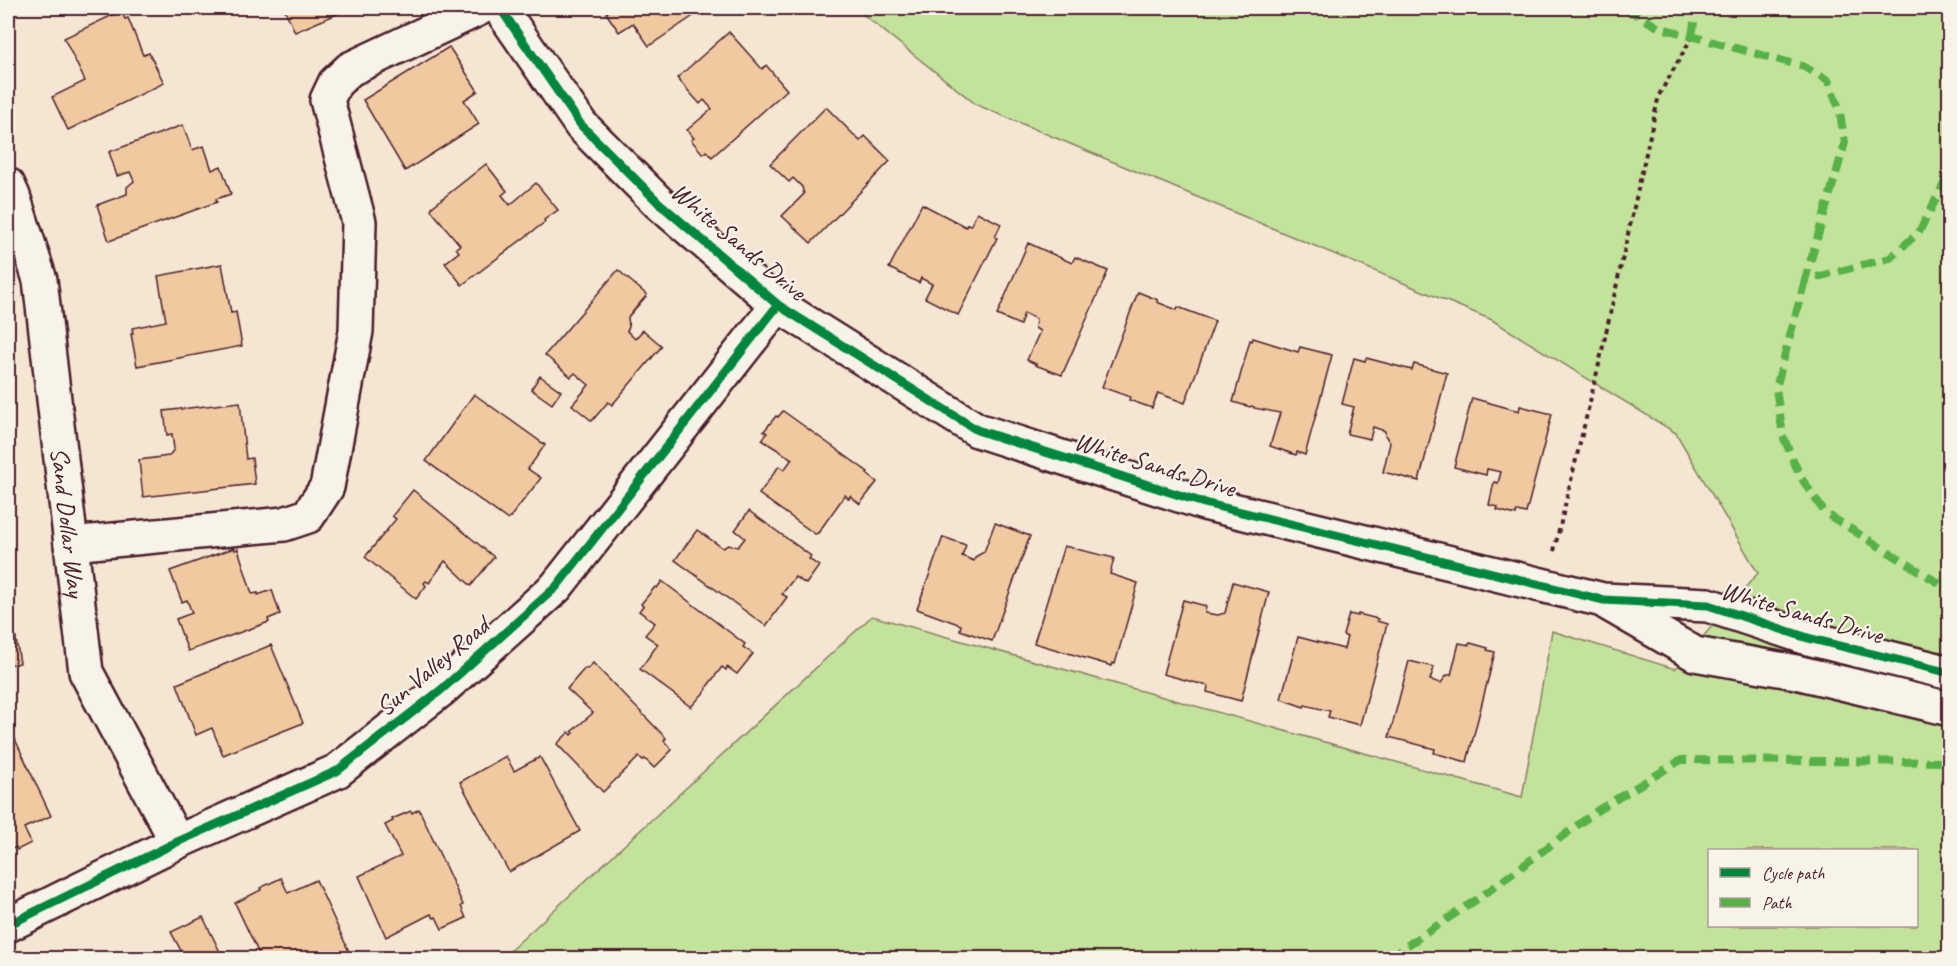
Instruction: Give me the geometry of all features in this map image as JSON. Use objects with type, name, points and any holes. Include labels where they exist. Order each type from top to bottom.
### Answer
[{"type":"street","points":[[71,544],[284,525],[308,516],[327,487],[356,332],[359,222],[327,100],[335,83],[350,69],[480,8]]},
{"type":"street","name":"White Sands Drive","points":[[500,8],[581,125],[659,203],[778,305],[977,430],[1204,504],[1603,600],[1708,605],[1808,638],[1950,674]]},
{"type":"street","name":"Sand Dollar Way","points":[[8,185],[40,280],[86,672],[177,842]]},
{"type":"street","name":"Sun Valley Road","points":[[8,925],[177,842],[337,771],[441,690],[556,587],[778,305]]},
{"type":"street","name":"White Sands Drive","points":[[1603,600],[1695,654],[1796,672],[1950,709]]},
{"type":"path","points":[[1554,551],[1599,364],[1659,95],[1692,37]]},
{"type":"green space","points":[[855,8],[1949,8],[1949,958],[502,958],[872,616],[1522,797],[1552,631],[1675,669],[1758,573],[1676,433],[1492,320],[977,105]]},
{"type":"building","points":[[284,8],[351,8],[295,32]]},
{"type":"building","points":[[605,8],[705,8],[649,46],[633,23],[619,32]]},
{"type":"building","points":[[121,11],[125,19],[128,18],[143,55],[149,53],[164,83],[68,130],[52,97],[85,81],[64,38]]},
{"type":"building","points":[[729,32],[762,69],[766,65],[787,90],[712,157],[706,151],[703,154],[691,140],[694,138],[687,130],[712,109],[704,100],[700,104],[677,78]]},
{"type":"building","points":[[449,47],[478,91],[464,100],[479,124],[405,171],[363,100]]},
{"type":"building","points":[[826,107],[860,141],[865,136],[890,161],[811,243],[782,216],[804,194],[802,187],[793,178],[789,182],[770,164]]},
{"type":"building","points":[[183,125],[192,150],[204,146],[212,170],[221,166],[231,194],[216,199],[217,202],[109,241],[97,205],[127,194],[127,187],[134,181],[130,172],[117,176],[109,152]]},
{"type":"building","points":[[486,164],[507,191],[502,195],[510,205],[536,183],[558,210],[462,285],[445,263],[459,252],[456,248],[460,245],[431,210]]},
{"type":"building","points":[[922,204],[966,227],[967,224],[971,225],[977,212],[1001,224],[995,237],[997,238],[958,315],[925,298],[932,284],[921,278],[919,283],[889,268]]},
{"type":"building","points":[[1028,243],[1072,263],[1075,257],[1108,271],[1062,375],[1027,360],[1040,331],[1035,328],[1036,319],[1024,313],[1020,325],[997,315]]},
{"type":"building","points":[[222,264],[231,313],[236,312],[242,346],[137,366],[132,328],[166,321],[158,276]]},
{"type":"building","points":[[618,270],[647,295],[628,317],[627,331],[635,339],[643,330],[662,346],[612,405],[608,402],[592,421],[572,405],[589,385],[575,373],[571,377],[545,355]]},
{"type":"building","points":[[1138,292],[1177,310],[1178,307],[1215,321],[1185,403],[1158,393],[1152,408],[1102,387]]},
{"type":"building","points":[[1253,338],[1298,352],[1300,347],[1332,355],[1305,455],[1297,452],[1296,455],[1270,446],[1280,413],[1233,402],[1250,340],[1252,341]]},
{"type":"building","points":[[1354,358],[1365,361],[1366,358],[1412,370],[1414,364],[1447,373],[1419,481],[1383,472],[1390,443],[1385,431],[1373,427],[1370,439],[1347,434],[1354,407],[1342,404]]},
{"type":"building","points":[[540,376],[561,391],[552,404],[531,389]]},
{"type":"building","points":[[474,394],[545,445],[528,469],[541,478],[508,520],[426,461]]},
{"type":"building","points":[[1472,398],[1519,411],[1520,406],[1552,414],[1526,513],[1517,511],[1516,515],[1497,510],[1498,507],[1489,505],[1494,482],[1498,483],[1501,472],[1487,469],[1486,475],[1454,467]]},
{"type":"building","points":[[240,402],[246,459],[252,458],[255,484],[143,497],[139,460],[169,456],[174,449],[172,434],[167,435],[164,411]]},
{"type":"building","points":[[783,411],[868,472],[867,474],[877,482],[860,504],[845,495],[815,534],[759,494],[779,466],[784,470],[792,459],[762,440],[767,433],[764,431]]},
{"type":"building","points":[[413,490],[494,557],[471,586],[445,561],[429,583],[426,581],[424,583],[426,586],[416,599],[365,557],[396,519],[392,516]]},
{"type":"building","points":[[749,511],[811,556],[809,559],[819,566],[806,584],[795,577],[782,594],[787,597],[766,626],[675,560],[697,530],[723,548],[728,545],[738,547],[745,538],[735,530]]},
{"type":"building","points":[[995,523],[1030,536],[992,641],[960,630],[961,625],[917,609],[943,537],[966,545],[962,556],[974,561],[975,557],[984,552]]},
{"type":"building","points":[[1064,546],[1114,558],[1110,574],[1138,583],[1115,664],[1113,663],[1112,666],[1034,643]]},
{"type":"building","points":[[234,548],[238,549],[252,594],[258,593],[258,595],[272,590],[280,614],[268,619],[269,622],[188,651],[176,619],[192,613],[187,600],[182,602],[170,571]]},
{"type":"building","points":[[662,581],[745,644],[743,647],[753,654],[737,674],[727,667],[726,670],[722,667],[691,707],[640,669],[658,644],[645,635],[655,623],[639,611],[643,606],[641,604]]},
{"type":"building","points":[[1233,582],[1269,592],[1241,701],[1207,692],[1208,686],[1163,674],[1183,600],[1206,606],[1205,613],[1218,615],[1225,613]]},
{"type":"building","points":[[1349,614],[1378,619],[1377,621],[1387,624],[1360,725],[1328,717],[1330,711],[1305,705],[1304,707],[1281,699],[1298,637],[1344,649],[1347,637],[1343,635]]},
{"type":"building","points":[[14,627],[20,663],[8,665],[8,628]]},
{"type":"building","points":[[1459,643],[1469,645],[1470,643],[1495,652],[1467,762],[1434,753],[1435,749],[1389,737],[1409,661],[1434,667],[1430,680],[1441,683],[1447,675],[1451,675]]},
{"type":"building","points":[[271,645],[303,723],[223,755],[212,728],[196,735],[177,684]]},
{"type":"building","points":[[593,663],[666,738],[664,741],[672,750],[654,768],[645,759],[639,757],[603,792],[557,744],[569,732],[572,735],[574,733],[572,731],[593,713],[567,689],[585,668],[587,669]]},
{"type":"building","points":[[14,737],[51,816],[24,828],[31,843],[17,850],[16,847],[8,851],[8,740]]},
{"type":"building","points":[[506,756],[514,771],[540,757],[580,831],[509,872],[460,782]]},
{"type":"building","points":[[419,809],[463,905],[461,906],[466,918],[442,929],[436,917],[434,918],[431,914],[386,937],[359,876],[401,856],[385,825],[393,821],[392,819]]},
{"type":"building","points":[[281,878],[288,893],[316,880],[352,958],[261,958],[235,903]]},
{"type":"building","points":[[203,917],[223,958],[185,958],[171,932]]},
{"type":"marked path","points":[[1625,8],[1658,27],[1802,66],[1828,80],[1839,108],[1845,143],[1805,280],[1890,258],[1919,232],[1950,172]]},
{"type":"marked path","points":[[1692,37],[1696,8]]},
{"type":"marked path","points":[[1805,280],[1776,388],[1783,436],[1800,476],[1825,513],[1950,590]]},
{"type":"marked path","points":[[1388,958],[1482,896],[1598,810],[1681,760],[1950,762]]},
{"type":"cycle path","points":[[500,8],[581,125],[659,203],[778,305],[977,430],[1204,503],[1603,600],[1708,605],[1808,638],[1950,673]]},
{"type":"cycle path","points":[[8,925],[177,842],[337,771],[441,690],[556,587],[778,305]]}]
